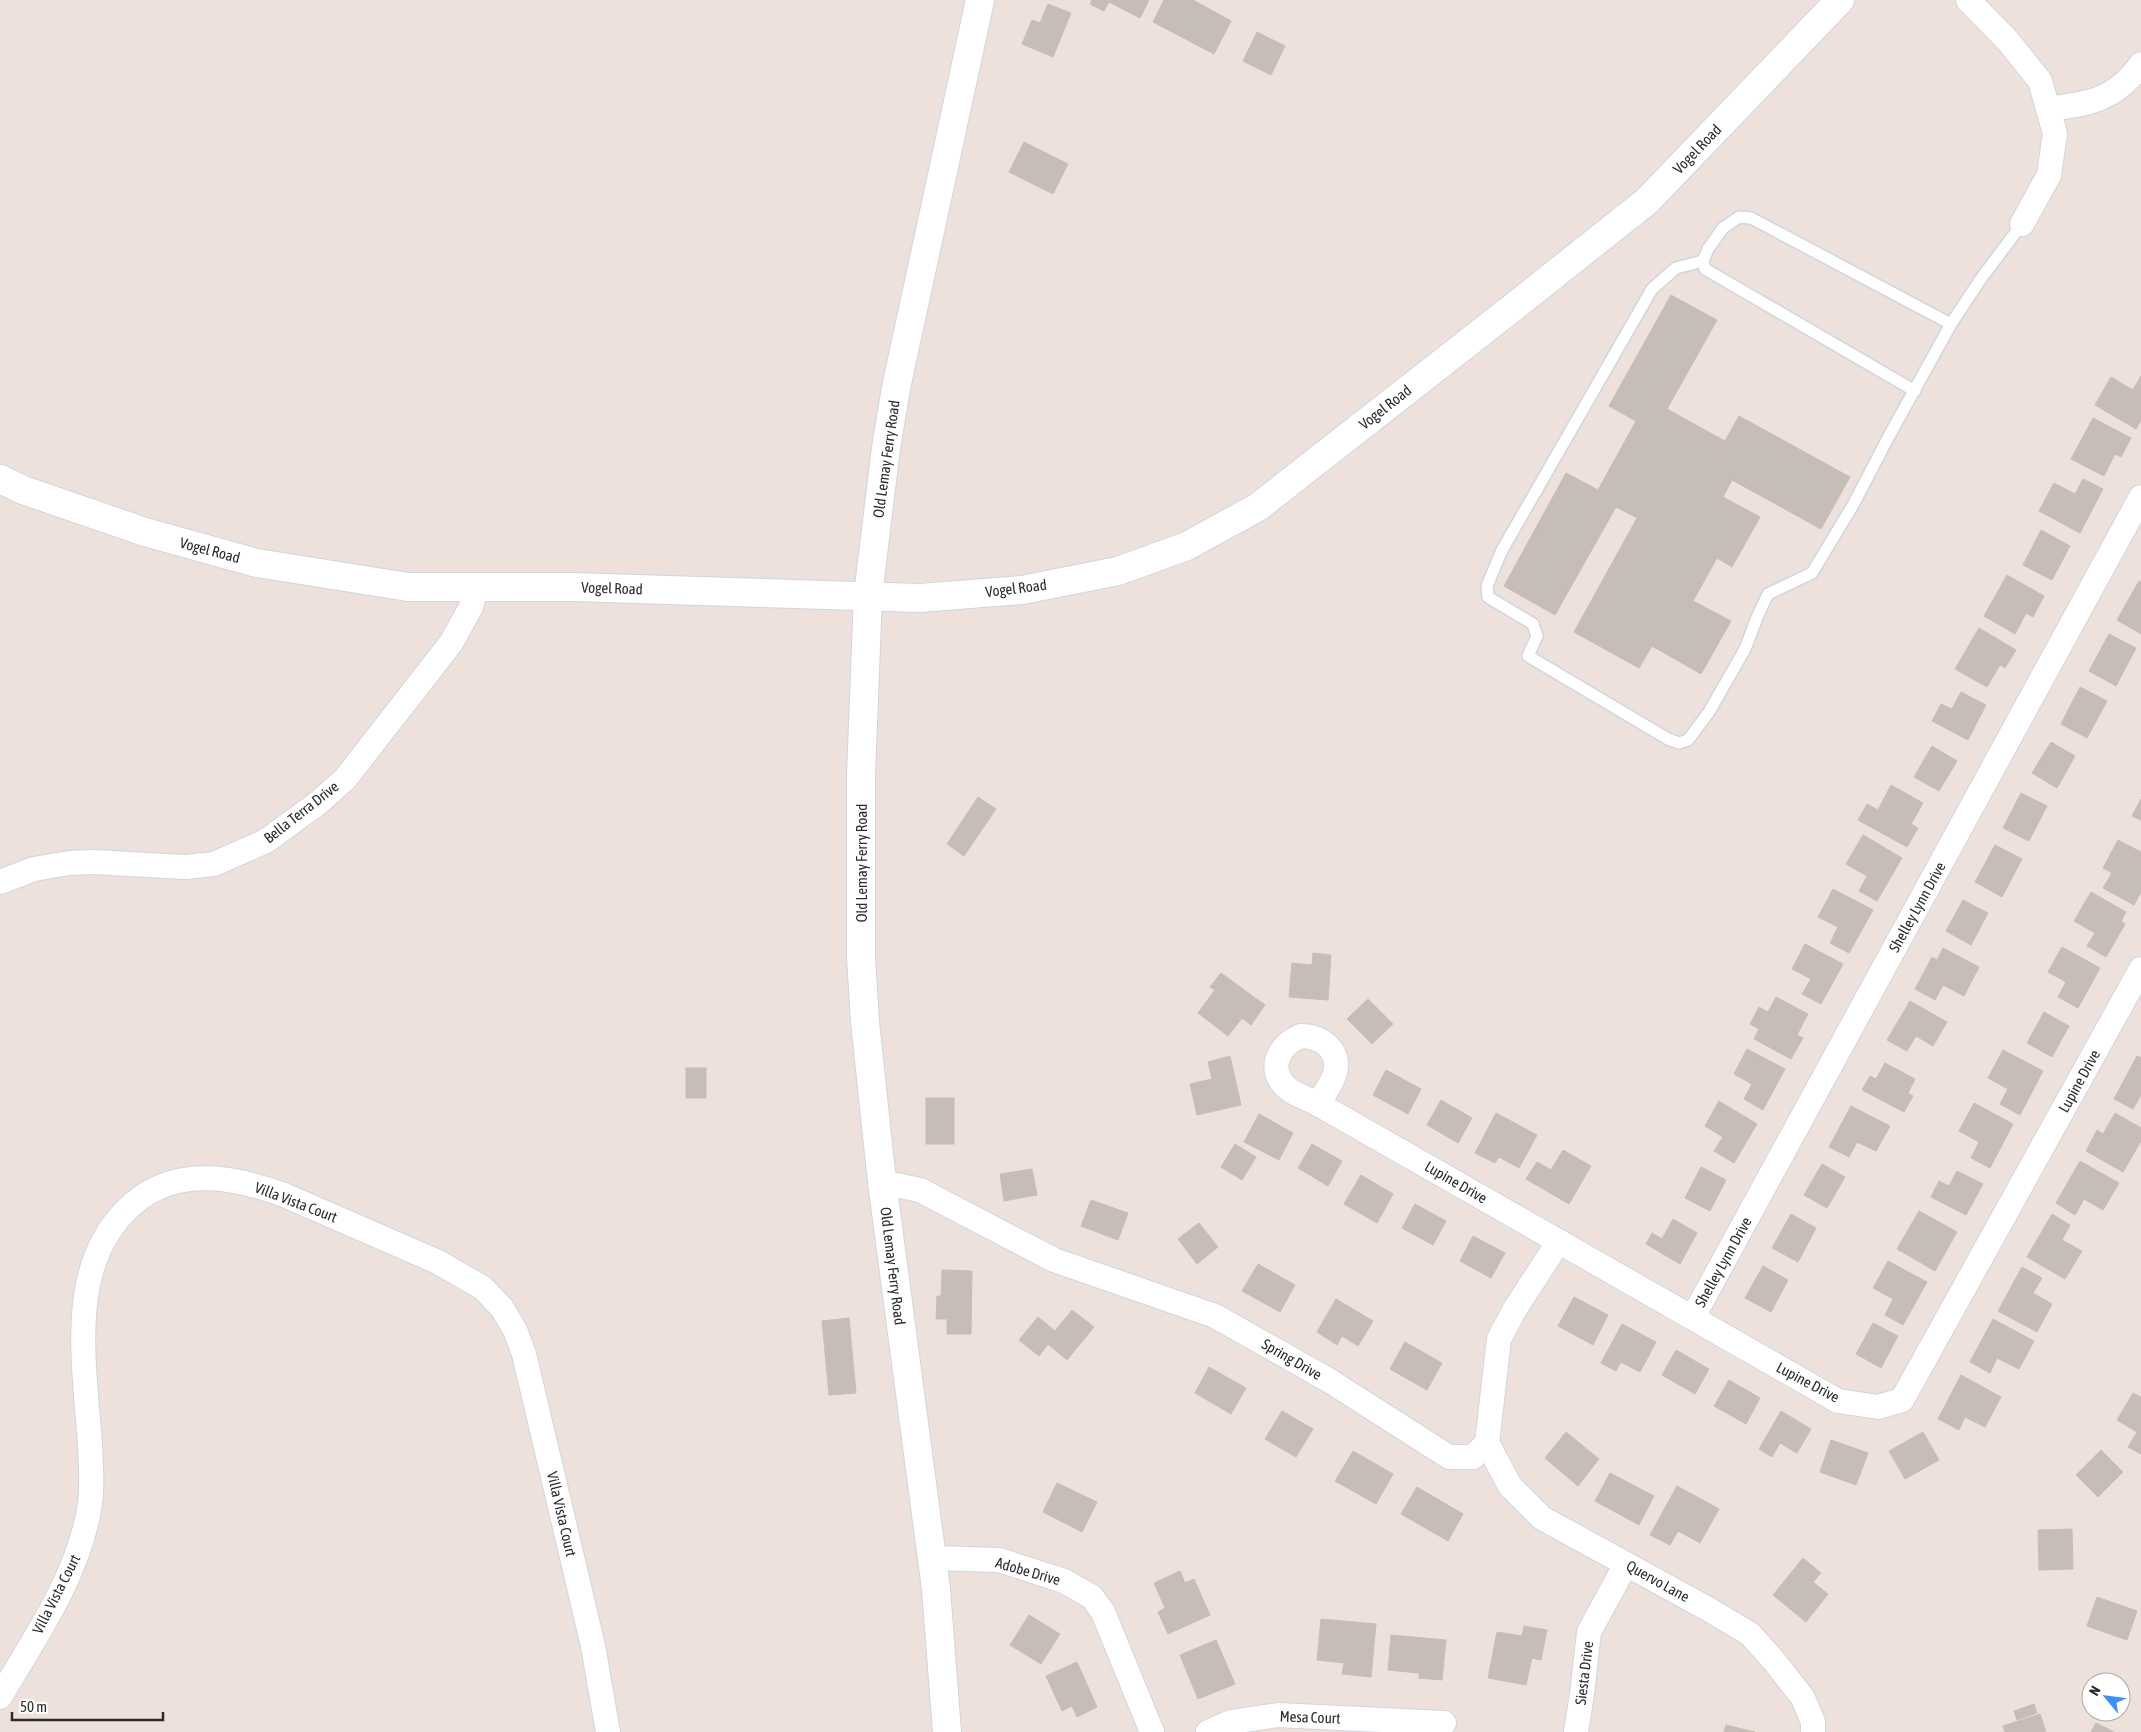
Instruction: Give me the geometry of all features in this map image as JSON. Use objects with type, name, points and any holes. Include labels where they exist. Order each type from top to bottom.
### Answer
[{"type":"main road","name":"Old Lemay Ferry Road","points":[[947,1732],[936,1589],[882,1182],[865,1022],[861,956],[860,775],[868,595],[886,448],[896,388],[980,0]]},
{"type":"main road","name":"Vogel Road","points":[[0,479],[23,490],[145,532],[257,563],[408,587],[573,587],[920,598],[1022,590],[1118,571],[1187,546],[1258,507],[1647,201],[1840,0]]},
{"type":"street","points":[[1968,0],[2008,41],[2040,81],[2055,133],[2049,175],[2022,224]]},
{"type":"street","points":[[2048,109],[2087,104],[2120,88],[2141,64]]},
{"type":"street","name":"Shelley Lynn Drive","points":[[1693,1317],[2141,497]]},
{"type":"street","name":"Bella Terra Drive","points":[[0,882],[34,869],[69,863],[94,862],[185,867],[214,864],[266,842],[318,803],[345,778],[451,643],[471,607],[476,587]]},
{"type":"street","name":"Lupine Drive","points":[[1318,1104],[1838,1401],[1878,1407],[1902,1400],[2141,969]]},
{"type":"street","name":"Villa Vista Court","points":[[0,1698],[55,1602],[71,1570],[90,1509],[92,1482],[83,1338],[88,1278],[96,1253],[109,1229],[120,1216],[145,1194],[166,1185],[190,1179],[213,1177],[261,1186],[284,1194],[438,1262],[483,1288],[502,1308],[515,1330],[524,1354],[593,1646],[608,1732]]},
{"type":"street","name":"Spring Drive","points":[[882,1182],[920,1190],[1054,1260],[1215,1316],[1330,1381],[1449,1457],[1472,1457],[1487,1443]]},
{"type":"street","points":[[1487,1443],[1499,1339],[1515,1309],[1559,1241]]},
{"type":"street","name":"Quervo Lane","points":[[1487,1443],[1510,1486],[1542,1518],[1750,1634],[1803,1698],[1813,1722],[1813,1732]]},
{"type":"street","name":"Adobe Drive","points":[[931,1558],[999,1560],[1064,1581],[1092,1597],[1103,1612],[1152,1732]]},
{"type":"street","name":"Siesta Drive","points":[[1576,1732],[1588,1632],[1626,1564]]},
{"type":"street","name":"Mesa Court","points":[[1208,1732],[1231,1722],[1278,1714],[1444,1723]]},
{"type":"lane","points":[[1915,391],[1706,269],[1703,261],[1708,249],[1723,228],[1739,217],[1751,218],[1951,324]]},
{"type":"lane","points":[[1703,261],[1676,268],[1652,289],[1501,552],[1487,586],[1488,596],[1534,624],[1537,636],[1528,656],[1668,739],[1679,743],[1688,740],[1709,712],[1745,649],[1768,594],[1812,573],[1853,505],[1951,324],[1980,280],[2022,224]]},
{"type":"building","points":[[1092,0],[1149,0],[1140,18],[1109,2],[1104,11],[1090,4]]},
{"type":"building","points":[[1164,0],[1193,0],[1231,21],[1214,54],[1153,22]]},
{"type":"building","points":[[1048,4],[1071,13],[1053,57],[1022,44],[1032,20],[1040,23]]},
{"type":"building","points":[[1257,32],[1285,46],[1271,75],[1243,61]]},
{"type":"building","points":[[1024,142],[1068,164],[1053,194],[1009,172]]},
{"type":"building","points":[[1671,295],[1717,320],[1667,409],[1725,441],[1739,416],[1850,477],[1821,529],[1732,480],[1723,497],[1760,517],[1732,567],[1717,558],[1693,601],[1731,621],[1701,674],[1652,646],[1639,668],[1574,632],[1637,518],[1616,507],[1555,615],[1504,586],[1566,473],[1598,490],[1636,421],[1609,406]]},
{"type":"building","points":[[2141,376],[2141,420],[2136,429],[2095,405],[2111,377],[2133,390]]},
{"type":"building","points":[[2093,418],[2131,438],[2121,457],[2115,454],[2104,476],[2071,459]]},
{"type":"building","points":[[2083,479],[2103,489],[2080,533],[2039,511],[2054,483],[2075,494]]},
{"type":"building","points":[[2041,530],[2070,546],[2052,580],[2023,565]]},
{"type":"building","points":[[2007,575],[2044,596],[2033,617],[2026,613],[2015,634],[1984,616]]},
{"type":"building","points":[[2139,581],[2141,582],[2141,634],[2117,620]]},
{"type":"building","points":[[1979,628],[2016,650],[2005,668],[2000,665],[1987,687],[1955,669]]},
{"type":"building","points":[[2109,634],[2136,648],[2116,686],[2089,671]]},
{"type":"building","points":[[2080,687],[2107,701],[2087,738],[2061,724]]},
{"type":"building","points":[[1961,692],[1986,705],[1968,740],[1932,721],[1941,704],[1952,709]]},
{"type":"building","points":[[2051,742],[2075,756],[2057,788],[2032,773]]},
{"type":"building","points":[[1932,746],[1957,761],[1939,791],[1914,777]]},
{"type":"building","points":[[1891,785],[1923,803],[1911,824],[1918,828],[1907,847],[1858,820],[1867,804],[1878,810]]},
{"type":"building","points":[[2021,793],[2047,806],[2029,841],[2003,828]]},
{"type":"building","points":[[978,797],[996,809],[964,856],[947,844]]},
{"type":"building","points":[[2141,799],[2141,820],[2132,816]]},
{"type":"building","points":[[1863,835],[1902,858],[1877,901],[1859,891],[1867,876],[1846,864]]},
{"type":"building","points":[[2118,840],[2141,852],[2141,892],[2134,905],[2103,888],[2112,873],[2103,868]]},
{"type":"building","points":[[1995,845],[2022,859],[2002,897],[1975,882]]},
{"type":"building","points":[[1833,889],[1873,910],[1849,953],[1830,943],[1838,927],[1818,917]]},
{"type":"building","points":[[2091,892],[2126,912],[2121,921],[2125,924],[2106,957],[2087,946],[2095,933],[2074,921]]},
{"type":"building","points":[[1963,900],[1988,913],[1971,945],[1946,931]]},
{"type":"building","points":[[1805,944],[1843,964],[1821,1004],[1802,994],[1811,979],[1792,969]]},
{"type":"building","points":[[2062,947],[2100,968],[2078,1008],[2058,997],[2066,982],[2048,972]]},
{"type":"building","points":[[1943,948],[1979,967],[1964,996],[1943,985],[1935,1000],[1915,989],[1932,957],[1937,960]]},
{"type":"building","points":[[1313,953],[1331,955],[1328,1000],[1289,997],[1292,963],[1312,965]]},
{"type":"building","points":[[1221,973],[1265,1005],[1251,1025],[1242,1018],[1228,1036],[1198,1013],[1215,990],[1210,987]]},
{"type":"building","points":[[1776,997],[1808,1014],[1797,1035],[1803,1038],[1791,1059],[1754,1039],[1759,1029],[1750,1024],[1759,1007],[1768,1012]]},
{"type":"building","points":[[1368,999],[1393,1024],[1372,1044],[1347,1019]]},
{"type":"building","points":[[1910,1001],[1947,1022],[1933,1046],[1916,1036],[1907,1051],[1887,1040]]},
{"type":"building","points":[[2044,1012],[2069,1026],[2052,1057],[2027,1043]]},
{"type":"building","points":[[1747,1049],[1785,1069],[1763,1110],[1744,1099],[1752,1084],[1734,1074]]},
{"type":"building","points":[[2003,1050],[2043,1071],[2020,1115],[2000,1104],[2008,1089],[1988,1078]]},
{"type":"building","points":[[1230,1056],[1241,1105],[1197,1115],[1190,1084],[1212,1079],[1208,1062]]},
{"type":"building","points":[[2137,1056],[2141,1058],[2141,1095],[2133,1109],[2114,1099]]},
{"type":"building","points":[[1885,1063],[1915,1079],[1908,1093],[1913,1096],[1904,1112],[1862,1090],[1870,1076],[1876,1079]]},
{"type":"building","points":[[686,1068],[706,1068],[706,1098],[686,1098]]},
{"type":"building","points":[[1386,1070],[1421,1089],[1408,1114],[1373,1095]]},
{"type":"building","points":[[926,1098],[954,1098],[954,1144],[926,1144]]},
{"type":"building","points":[[1441,1100],[1472,1118],[1458,1143],[1427,1125]]},
{"type":"building","points":[[1719,1101],[1757,1124],[1734,1163],[1714,1151],[1723,1137],[1705,1126]]},
{"type":"building","points":[[1974,1103],[2013,1124],[1990,1168],[1971,1158],[1979,1142],[1959,1131]]},
{"type":"building","points":[[1851,1106],[1890,1126],[1876,1151],[1857,1142],[1849,1157],[1829,1147]]},
{"type":"building","points":[[1496,1113],[1537,1135],[1519,1168],[1499,1157],[1495,1163],[1475,1153]]},
{"type":"building","points":[[2115,1113],[2141,1128],[2141,1141],[2123,1172],[2086,1151],[2097,1130],[2103,1134]]},
{"type":"building","points":[[1259,1114],[1293,1133],[1279,1160],[1244,1142]]},
{"type":"building","points":[[1235,1144],[1256,1157],[1242,1180],[1221,1167]]},
{"type":"building","points":[[1312,1144],[1342,1161],[1328,1186],[1298,1168]]},
{"type":"building","points":[[1563,1150],[1591,1166],[1569,1204],[1526,1179],[1537,1162],[1551,1170]]},
{"type":"building","points":[[2080,1161],[2119,1183],[2103,1210],[2084,1199],[2075,1215],[2056,1203]]},
{"type":"building","points":[[1822,1164],[1845,1177],[1827,1208],[1804,1195]]},
{"type":"building","points":[[1701,1167],[1726,1180],[1710,1211],[1685,1198]]},
{"type":"building","points":[[1032,1169],[1037,1195],[1004,1201],[1000,1174]]},
{"type":"building","points":[[1957,1171],[1983,1184],[1966,1215],[1931,1197],[1939,1181],[1949,1186]]},
{"type":"building","points":[[1361,1175],[1393,1194],[1377,1223],[1344,1204]]},
{"type":"building","points":[[1091,1200],[1128,1213],[1118,1240],[1081,1226]]},
{"type":"building","points":[[1415,1204],[1446,1221],[1433,1245],[1402,1228]]},
{"type":"building","points":[[1919,1211],[1957,1232],[1935,1271],[1897,1249]]},
{"type":"building","points":[[1791,1214],[1816,1228],[1798,1262],[1772,1248]]},
{"type":"building","points":[[2052,1214],[2070,1225],[2062,1240],[2082,1251],[2065,1279],[2027,1257]]},
{"type":"building","points":[[1673,1219],[1697,1233],[1680,1264],[1646,1244],[1652,1233],[1662,1239]]},
{"type":"building","points":[[1199,1223],[1218,1247],[1197,1264],[1178,1239]]},
{"type":"building","points":[[1473,1236],[1505,1253],[1491,1278],[1460,1261]]},
{"type":"building","points":[[1888,1261],[1927,1282],[1903,1325],[1885,1315],[1893,1299],[1873,1288]]},
{"type":"building","points":[[1258,1264],[1295,1285],[1280,1312],[1242,1291]]},
{"type":"building","points":[[1763,1266],[1788,1280],[1771,1312],[1745,1298]]},
{"type":"building","points":[[2022,1267],[2042,1278],[2033,1293],[2052,1304],[2037,1332],[1998,1311]]},
{"type":"building","points":[[942,1270],[972,1271],[971,1334],[947,1334],[947,1319],[936,1319],[937,1296],[941,1296]]},
{"type":"building","points":[[1574,1297],[1608,1315],[1593,1345],[1558,1326]]},
{"type":"building","points":[[1336,1299],[1373,1321],[1358,1346],[1342,1336],[1337,1345],[1317,1332]]},
{"type":"building","points":[[1072,1310],[1094,1327],[1067,1360],[1048,1344],[1039,1356],[1019,1340],[1038,1317],[1055,1331]]},
{"type":"building","points":[[849,1318],[856,1393],[829,1395],[822,1321]]},
{"type":"building","points":[[1993,1319],[2034,1341],[2019,1369],[1997,1358],[1990,1373],[1970,1362]]},
{"type":"building","points":[[1873,1323],[1898,1336],[1881,1368],[1856,1354]]},
{"type":"building","points":[[1622,1324],[1656,1342],[1640,1372],[1621,1362],[1616,1371],[1601,1363]]},
{"type":"building","points":[[1405,1342],[1442,1363],[1427,1390],[1390,1369]]},
{"type":"building","points":[[1676,1350],[1709,1369],[1695,1394],[1662,1375]]},
{"type":"building","points":[[1209,1367],[1246,1388],[1231,1414],[1195,1393]]},
{"type":"building","points":[[1961,1375],[2001,1397],[1985,1427],[1965,1417],[1959,1430],[1938,1419]]},
{"type":"building","points":[[1729,1380],[1760,1398],[1746,1424],[1714,1406]]},
{"type":"building","points":[[2133,1393],[2141,1397],[2141,1454],[2128,1447],[2137,1432],[2117,1420]]},
{"type":"building","points":[[1282,1411],[1313,1429],[1296,1457],[1265,1439]]},
{"type":"building","points":[[1781,1411],[1811,1429],[1797,1453],[1780,1443],[1772,1457],[1759,1449]]},
{"type":"building","points":[[1566,1432],[1599,1459],[1578,1486],[1545,1458]]},
{"type":"building","points":[[1923,1432],[1939,1460],[1905,1479],[1889,1451]]},
{"type":"building","points":[[1831,1440],[1868,1453],[1856,1485],[1820,1472]]},
{"type":"building","points":[[2101,1450],[2123,1472],[2098,1497],[2076,1475]]},
{"type":"building","points":[[1353,1451],[1393,1474],[1376,1504],[1335,1481]]},
{"type":"building","points":[[1610,1473],[1654,1496],[1639,1525],[1595,1501]]},
{"type":"building","points":[[1057,1483],[1097,1502],[1082,1532],[1043,1512]]},
{"type":"building","points":[[1677,1486],[1719,1509],[1700,1543],[1678,1531],[1670,1545],[1650,1535]]},
{"type":"building","points":[[1417,1487],[1463,1514],[1448,1541],[1401,1514]]},
{"type":"building","points":[[2072,1529],[2073,1569],[2039,1570],[2038,1530]]},
{"type":"building","points":[[1803,1558],[1821,1573],[1813,1582],[1828,1594],[1806,1622],[1773,1595]]},
{"type":"building","points":[[1180,1571],[1185,1583],[1194,1579],[1210,1615],[1168,1634],[1158,1612],[1165,1608],[1154,1583]]},
{"type":"building","points":[[2097,1597],[2137,1611],[2127,1640],[2087,1626]]},
{"type":"building","points":[[1029,1615],[1060,1634],[1041,1664],[1010,1645]]},
{"type":"building","points":[[1321,1619],[1376,1624],[1371,1677],[1342,1674],[1344,1663],[1317,1660]]},
{"type":"building","points":[[1524,1626],[1547,1630],[1541,1660],[1532,1658],[1526,1685],[1488,1678],[1497,1632],[1522,1636]]},
{"type":"building","points":[[1391,1635],[1446,1640],[1442,1680],[1419,1678],[1419,1673],[1388,1670]]},
{"type":"building","points":[[1216,1640],[1235,1684],[1198,1699],[1180,1655]]},
{"type":"building","points":[[1077,1662],[1097,1707],[1077,1717],[1072,1706],[1062,1711],[1046,1676]]},
{"type":"building","points":[[2034,1704],[2037,1713],[2017,1720],[2014,1711]]},
{"type":"building","points":[[2040,1714],[2046,1732],[2005,1732],[2003,1726]]},
{"type":"building","points":[[2096,1723],[2114,1732],[2091,1732]]},
{"type":"building","points":[[1726,1725],[1755,1732],[1724,1732]]}]
